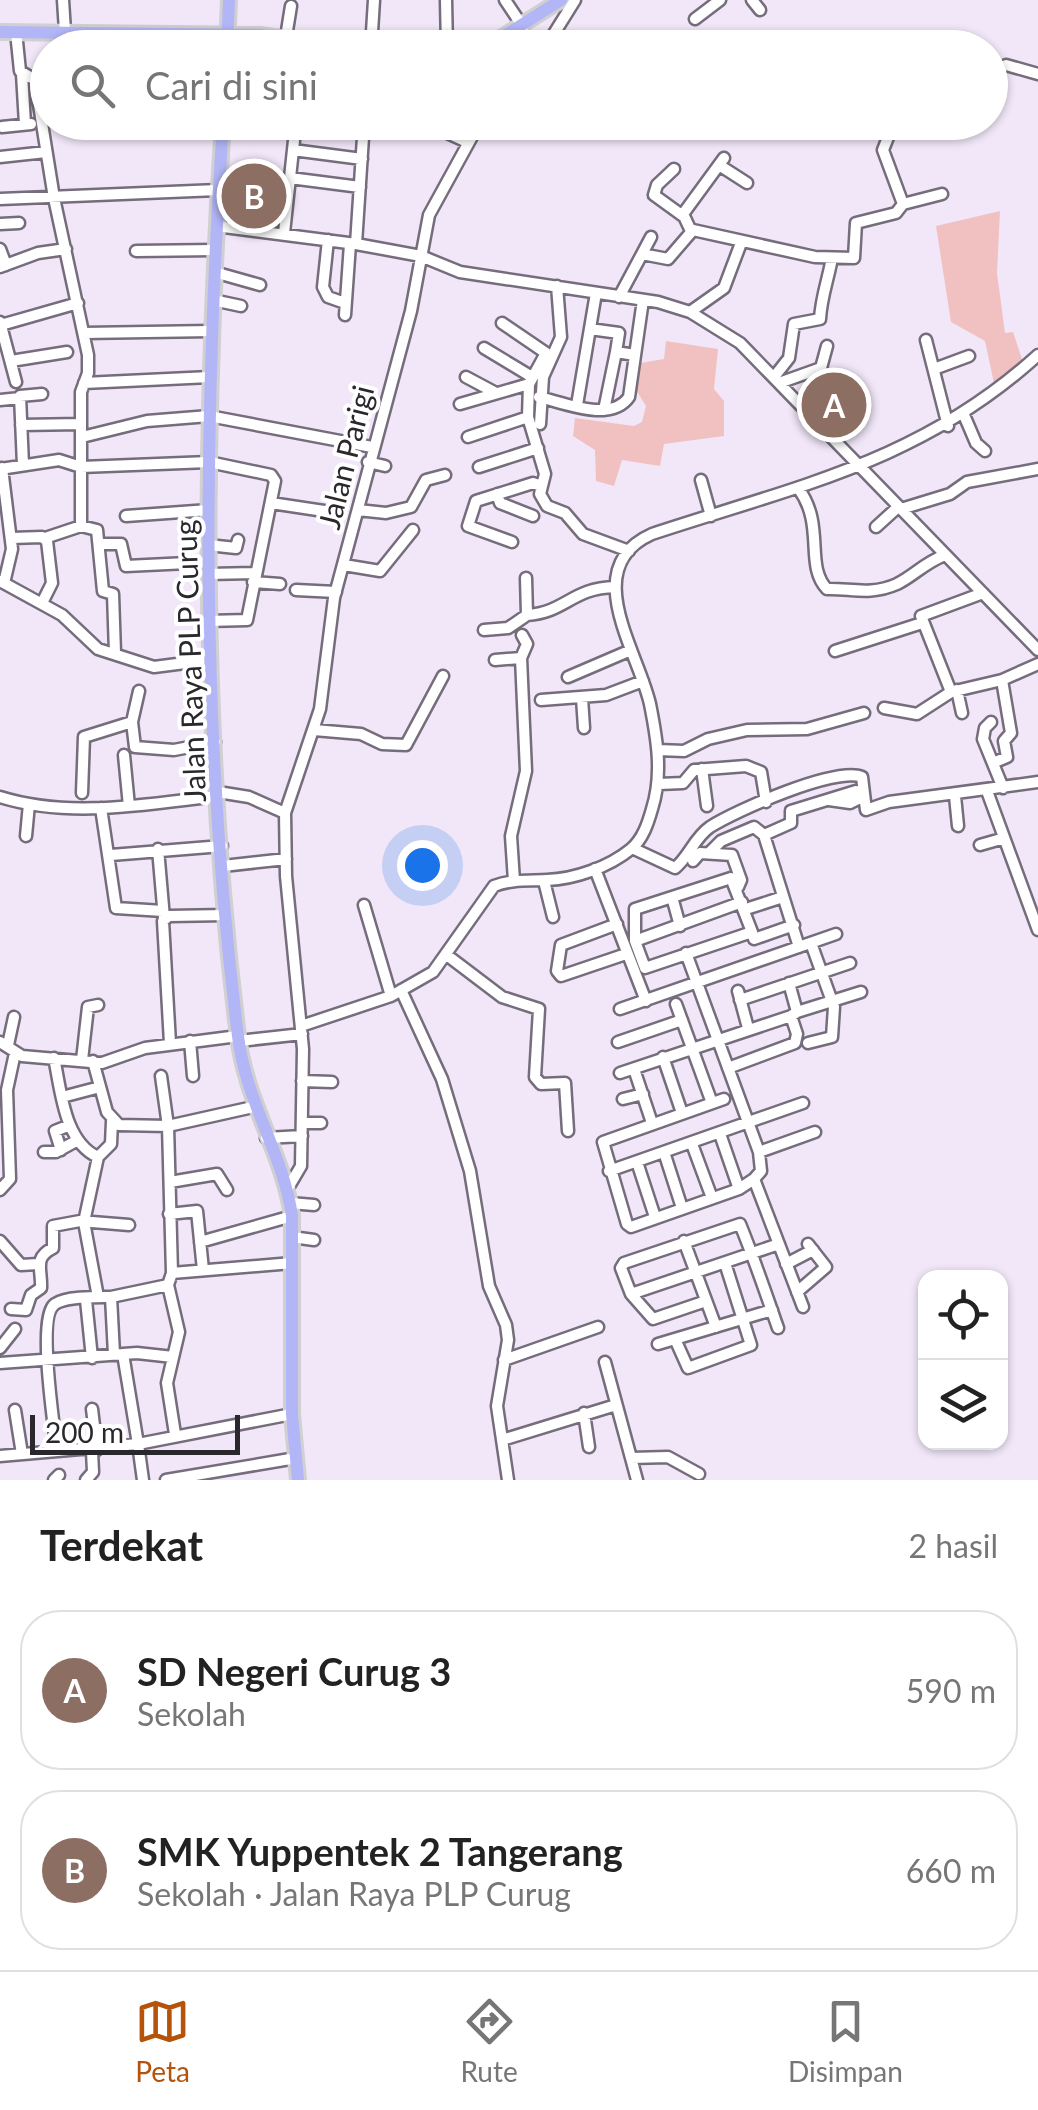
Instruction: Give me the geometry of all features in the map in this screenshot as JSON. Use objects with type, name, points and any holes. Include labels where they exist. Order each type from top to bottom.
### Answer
[{"type":"main road","points":[[228,30],[229,0]]},
{"type":"main road","points":[[518,30],[561,0]]},
{"type":"main road","points":[[0,32],[30,32]]},
{"type":"main road","name":"Jalan Raya PLP Curug","points":[[221,140],[211,331],[208,660],[238,1038],[253,1107],[290,1202]]},
{"type":"main road","points":[[290,1202],[292,1414],[298,1480]]},
{"type":"street","points":[[63,0],[65,30]]},
{"type":"street","points":[[372,30],[374,0]]},
{"type":"street","points":[[446,0],[447,30]]},
{"type":"street","points":[[505,0],[523,27]]},
{"type":"street","points":[[556,30],[575,0]]},
{"type":"street","points":[[695,20],[720,0]]},
{"type":"street","points":[[752,0],[760,10]]},
{"type":"street","points":[[287,30],[291,6]]},
{"type":"street","points":[[16,32],[26,124]]},
{"type":"street","points":[[1008,68],[1038,74]]},
{"type":"street","points":[[22,74],[30,76]]},
{"type":"street","points":[[2,127],[30,123]]},
{"type":"street","points":[[44,140],[89,366],[81,424],[82,526]]},
{"type":"street","points":[[284,233],[295,140]]},
{"type":"street","points":[[328,240],[324,288],[328,297],[345,309],[363,140]]},
{"type":"street","points":[[462,140],[466,142]]},
{"type":"street","points":[[887,140],[883,150],[903,204]]},
{"type":"street","name":"Jalan Parigi","points":[[290,1202],[301,1166],[302,1030],[285,813],[314,730],[336,592],[411,311],[432,207],[466,142]]},
{"type":"street","points":[[294,150],[362,159]]},
{"type":"street","points":[[0,158],[46,152]]},
{"type":"street","points":[[683,216],[721,161],[747,183]]},
{"type":"street","points":[[674,169],[653,194],[683,216],[691,231]]},
{"type":"street","points":[[290,178],[360,187]]},
{"type":"street","points":[[0,198],[218,190]]},
{"type":"street","points":[[642,254],[668,259],[691,231],[710,230],[741,243],[854,258],[856,223],[896,213],[903,204],[942,194]]},
{"type":"street","points":[[0,224],[18,223]]},
{"type":"street","points":[[216,226],[421,256],[460,272],[643,300],[690,312],[740,343],[856,467],[1037,646]]},
{"type":"street","points":[[619,297],[651,237]]},
{"type":"street","points":[[690,312],[724,288],[741,243]]},
{"type":"street","points":[[0,249],[3,266],[38,252],[66,249]]},
{"type":"street","points":[[136,251],[215,250]]},
{"type":"street","points":[[776,380],[790,358],[794,324],[820,319],[820,298],[826,291],[832,258]]},
{"type":"street","points":[[214,272],[260,284]]},
{"type":"street","points":[[540,424],[539,397],[562,336],[557,286]]},
{"type":"street","points":[[577,406],[596,293]]},
{"type":"street","points":[[213,300],[241,306]]},
{"type":"street","points":[[539,397],[618,410],[629,397],[643,300]]},
{"type":"street","points":[[16,382],[0,324],[78,304]]},
{"type":"street","points":[[502,323],[546,354],[530,380],[528,417],[545,474],[541,486],[547,506],[565,513],[583,534],[628,551]]},
{"type":"street","points":[[590,329],[619,333],[604,410]]},
{"type":"street","points":[[84,333],[211,331]]},
{"type":"street","points":[[926,340],[948,426]]},
{"type":"street","points":[[539,346],[555,342]]},
{"type":"street","points":[[776,380],[820,369],[828,346]]},
{"type":"street","points":[[484,348],[530,380]]},
{"type":"street","points":[[11,361],[66,352]]},
{"type":"street","points":[[616,352],[636,356]]},
{"type":"street","points":[[8,1046],[54,1058],[102,1063],[114,1056],[170,1043],[302,1030],[396,993],[432,972],[448,956],[482,897],[494,886],[544,881],[595,869],[632,848],[645,830],[659,784],[658,750],[615,587],[619,564],[628,551],[652,534],[856,467],[948,426],[1038,355]]},
{"type":"street","points":[[934,369],[968,356]]},
{"type":"street","points":[[84,382],[210,377]]},
{"type":"street","points":[[466,377],[496,393]]},
{"type":"street","points":[[460,404],[530,380]]},
{"type":"street","points":[[0,400],[42,394]]},
{"type":"street","points":[[20,398],[23,465]]},
{"type":"street","points":[[964,415],[976,444],[985,450]]},
{"type":"street","points":[[82,437],[147,421],[210,416],[372,447]]},
{"type":"street","points":[[468,437],[528,417]]},
{"type":"street","points":[[21,425],[81,424]]},
{"type":"street","points":[[479,467],[538,448]]},
{"type":"street","points":[[208,621],[246,622],[275,481],[271,475],[209,462],[81,467],[66,460],[1,469],[12,538],[2,582],[62,616],[90,645],[154,667],[208,660]]},
{"type":"street","points":[[368,462],[386,466]]},
{"type":"street","points":[[876,527],[899,508],[950,494],[967,482],[1038,469]]},
{"type":"street","points":[[358,510],[386,513],[411,507],[426,480],[445,475]]},
{"type":"street","points":[[701,480],[711,516]]},
{"type":"street","points":[[512,542],[468,526],[476,501],[533,484],[541,486]]},
{"type":"street","points":[[798,488],[811,509],[818,544],[814,564],[826,590],[844,594],[887,587],[910,576],[920,565],[945,555]]},
{"type":"street","points":[[497,494],[500,503],[533,516]]},
{"type":"street","points":[[271,503],[324,511]]},
{"type":"street","points":[[126,516],[209,510]]},
{"type":"street","points":[[12,538],[45,538],[82,526],[96,528],[103,591],[113,594],[116,654]]},
{"type":"street","points":[[344,565],[380,571],[413,530]]},
{"type":"street","points":[[42,603],[52,575],[45,538]]},
{"type":"street","points":[[208,546],[236,548],[238,540]]},
{"type":"street","points":[[99,544],[120,544],[126,566],[208,568],[280,584]]},
{"type":"street","points":[[526,578],[528,615]]},
{"type":"street","points":[[484,630],[508,628],[528,615],[552,613],[588,588],[615,587]]},
{"type":"street","points":[[296,590],[336,592]]},
{"type":"street","points":[[962,712],[922,623],[923,614],[982,593]]},
{"type":"street","points":[[835,651],[922,623]]},
{"type":"street","points":[[514,881],[511,836],[526,770],[521,658],[527,644],[522,635]]},
{"type":"street","points":[[568,677],[630,650]]},
{"type":"street","points":[[495,660],[521,658]]},
{"type":"street","points":[[884,708],[917,714],[954,691],[1002,680],[1038,664]]},
{"type":"street","points":[[314,730],[361,734],[382,744],[406,745],[443,676]]},
{"type":"street","points":[[995,762],[1007,757],[1004,742],[1011,733],[1002,680]]},
{"type":"street","points":[[541,700],[606,696],[642,681]]},
{"type":"street","points":[[139,691],[131,738],[138,749],[174,750],[215,742]]},
{"type":"street","points":[[582,698],[584,728]]},
{"type":"street","points":[[658,750],[684,751],[708,739],[747,730],[806,729],[864,713]]},
{"type":"street","points":[[82,792],[84,737],[132,722]]},
{"type":"street","points":[[991,722],[983,736],[1003,788]]},
{"type":"street","points":[[124,755],[129,806]]},
{"type":"street","points":[[659,784],[684,783],[690,771],[702,769],[756,768],[761,772],[766,802]]},
{"type":"street","points":[[702,769],[706,806]]},
{"type":"street","points":[[632,848],[674,868],[710,827],[766,802],[852,773],[862,776],[866,810],[889,802],[1038,782]]},
{"type":"street","points":[[987,791],[1001,840],[1038,930]]},
{"type":"street","points":[[0,797],[29,804],[101,808],[218,794],[249,797],[285,813]]},
{"type":"street","points":[[955,796],[958,826]]},
{"type":"street","points":[[764,835],[789,824],[791,811],[830,800]]},
{"type":"street","points":[[26,836],[29,804]]},
{"type":"street","points":[[101,808],[118,910],[226,915]]},
{"type":"street","points":[[710,852],[726,838],[754,827],[764,835],[794,925],[822,972],[833,1003],[832,1037],[808,1044]]},
{"type":"street","points":[[726,838],[741,880],[738,887]]},
{"type":"street","points":[[980,846],[1001,840]]},
{"type":"street","points":[[111,855],[222,846]]},
{"type":"street","points":[[158,849],[170,1043]]},
{"type":"street","points":[[693,861],[698,854],[710,852],[732,856]]},
{"type":"street","points":[[223,866],[286,860]]},
{"type":"street","points":[[595,869],[646,1000]]},
{"type":"street","points":[[762,960],[753,935],[745,905],[738,887],[727,878],[632,912],[635,942],[645,968],[686,953],[753,935],[794,925]]},
{"type":"street","points":[[544,881],[552,917]]},
{"type":"street","points":[[672,897],[680,926]]},
{"type":"street","points":[[635,942],[745,905],[783,897]]},
{"type":"street","points":[[364,905],[396,993],[437,1067],[470,1170],[489,1286],[508,1332],[496,1406],[508,1480]]},
{"type":"street","points":[[617,924],[562,945],[556,971],[561,976],[626,954]]},
{"type":"street","points":[[620,1009],[836,934]]},
{"type":"street","points":[[676,1004],[692,1049],[718,1101],[603,1142],[628,1226],[739,1189],[761,1171],[758,1152],[686,953]]},
{"type":"street","points":[[448,956],[502,997],[539,1008],[535,1077],[538,1083],[565,1084],[568,1131]]},
{"type":"street","points":[[748,1028],[739,995],[850,962]]},
{"type":"street","points":[[728,1068],[795,1043],[789,983]]},
{"type":"street","points":[[620,1073],[862,992]]},
{"type":"street","points":[[92,1358],[92,1299],[84,1222],[98,1157],[112,1144],[112,1121],[88,1060],[88,1007],[98,1006]]},
{"type":"street","points":[[0,1190],[10,1179],[4,1123],[8,1046],[14,1018]]},
{"type":"street","points":[[618,1042],[682,1020]]},
{"type":"street","points":[[190,1041],[193,1076]]},
{"type":"street","points":[[54,1058],[70,1126],[78,1140],[98,1157]]},
{"type":"street","points":[[663,1058],[682,1113]]},
{"type":"street","points":[[634,1069],[652,1123]]},
{"type":"street","points":[[161,1076],[168,1126],[170,1279],[179,1332],[168,1384],[175,1434]]},
{"type":"street","points":[[302,1081],[332,1082]]},
{"type":"street","points":[[62,1097],[100,1087]]},
{"type":"street","points":[[624,1099],[643,1094]]},
{"type":"street","points":[[609,1172],[803,1103]]},
{"type":"street","points":[[112,1121],[168,1126],[253,1107]]},
{"type":"street","points":[[302,1123],[321,1123]]},
{"type":"street","points":[[61,1150],[56,1131],[70,1126]]},
{"type":"street","points":[[758,1152],[814,1132]]},
{"type":"street","points":[[720,1134],[739,1189]]},
{"type":"street","points":[[266,1138],[302,1136]]},
{"type":"street","points":[[44,1152],[61,1150],[78,1140]]},
{"type":"street","points":[[692,1144],[712,1198]]},
{"type":"street","points":[[664,1152],[682,1208]]},
{"type":"street","points":[[637,1162],[656,1217]]},
{"type":"street","points":[[170,1182],[217,1174],[227,1190]]},
{"type":"street","points":[[754,1179],[803,1307]]},
{"type":"street","points":[[200,1242],[290,1202],[314,1205]]},
{"type":"street","points":[[169,1214],[197,1211],[203,1270]]},
{"type":"street","points":[[10,1309],[26,1310],[30,1295],[41,1288],[38,1264],[42,1253],[53,1248],[52,1227],[84,1222],[130,1225]]},
{"type":"street","points":[[706,1301],[653,1319],[631,1294],[622,1274],[624,1263],[738,1224],[778,1328]]},
{"type":"street","points":[[292,1237],[314,1240]]},
{"type":"street","points":[[684,1241],[716,1327]]},
{"type":"street","points":[[0,1242],[21,1265],[38,1264]]},
{"type":"street","points":[[631,1294],[779,1244]]},
{"type":"street","points":[[786,1264],[810,1247],[834,1279]]},
{"type":"street","points":[[57,1451],[45,1362],[53,1305],[111,1297],[203,1270],[292,1263]]},
{"type":"street","points":[[676,1338],[683,1363],[691,1368],[750,1347],[725,1263]]},
{"type":"street","points":[[797,1292],[826,1267]]},
{"type":"street","points":[[111,1297],[142,1480]]},
{"type":"street","points":[[658,1344],[772,1310]]},
{"type":"street","points":[[504,1360],[598,1327]]},
{"type":"street","points":[[0,1348],[14,1330]]},
{"type":"street","points":[[0,1364],[118,1354],[174,1357]]},
{"type":"street","points":[[606,1362],[636,1480]]},
{"type":"street","points":[[502,1440],[616,1406]]},
{"type":"street","points":[[86,1480],[93,1472],[92,1409]]},
{"type":"street","points":[[16,1410],[22,1454]]},
{"type":"street","points":[[584,1413],[589,1446]]},
{"type":"street","points":[[0,1456],[94,1451],[292,1414]]},
{"type":"street","points":[[631,1458],[668,1457],[699,1474]]},
{"type":"street","points":[[166,1480],[296,1458]]},
{"type":"shaded area","points":[[1000,211],[997,273],[1005,333],[1013,332],[1024,365],[995,388],[985,341],[951,322],[936,226]]},
{"type":"shaded area","points":[[666,341],[718,349],[714,389],[724,401],[724,436],[664,444],[660,466],[622,460],[614,486],[596,481],[595,450],[573,436],[575,418],[634,426],[642,422],[646,406],[636,390],[640,363],[664,359]]},
{"type":"place","name":"SMK Yuppentek 2 Tangerang","points":[[254,196]]},
{"type":"place","name":"SD Negeri Curug 3","points":[[834,405]]}]
